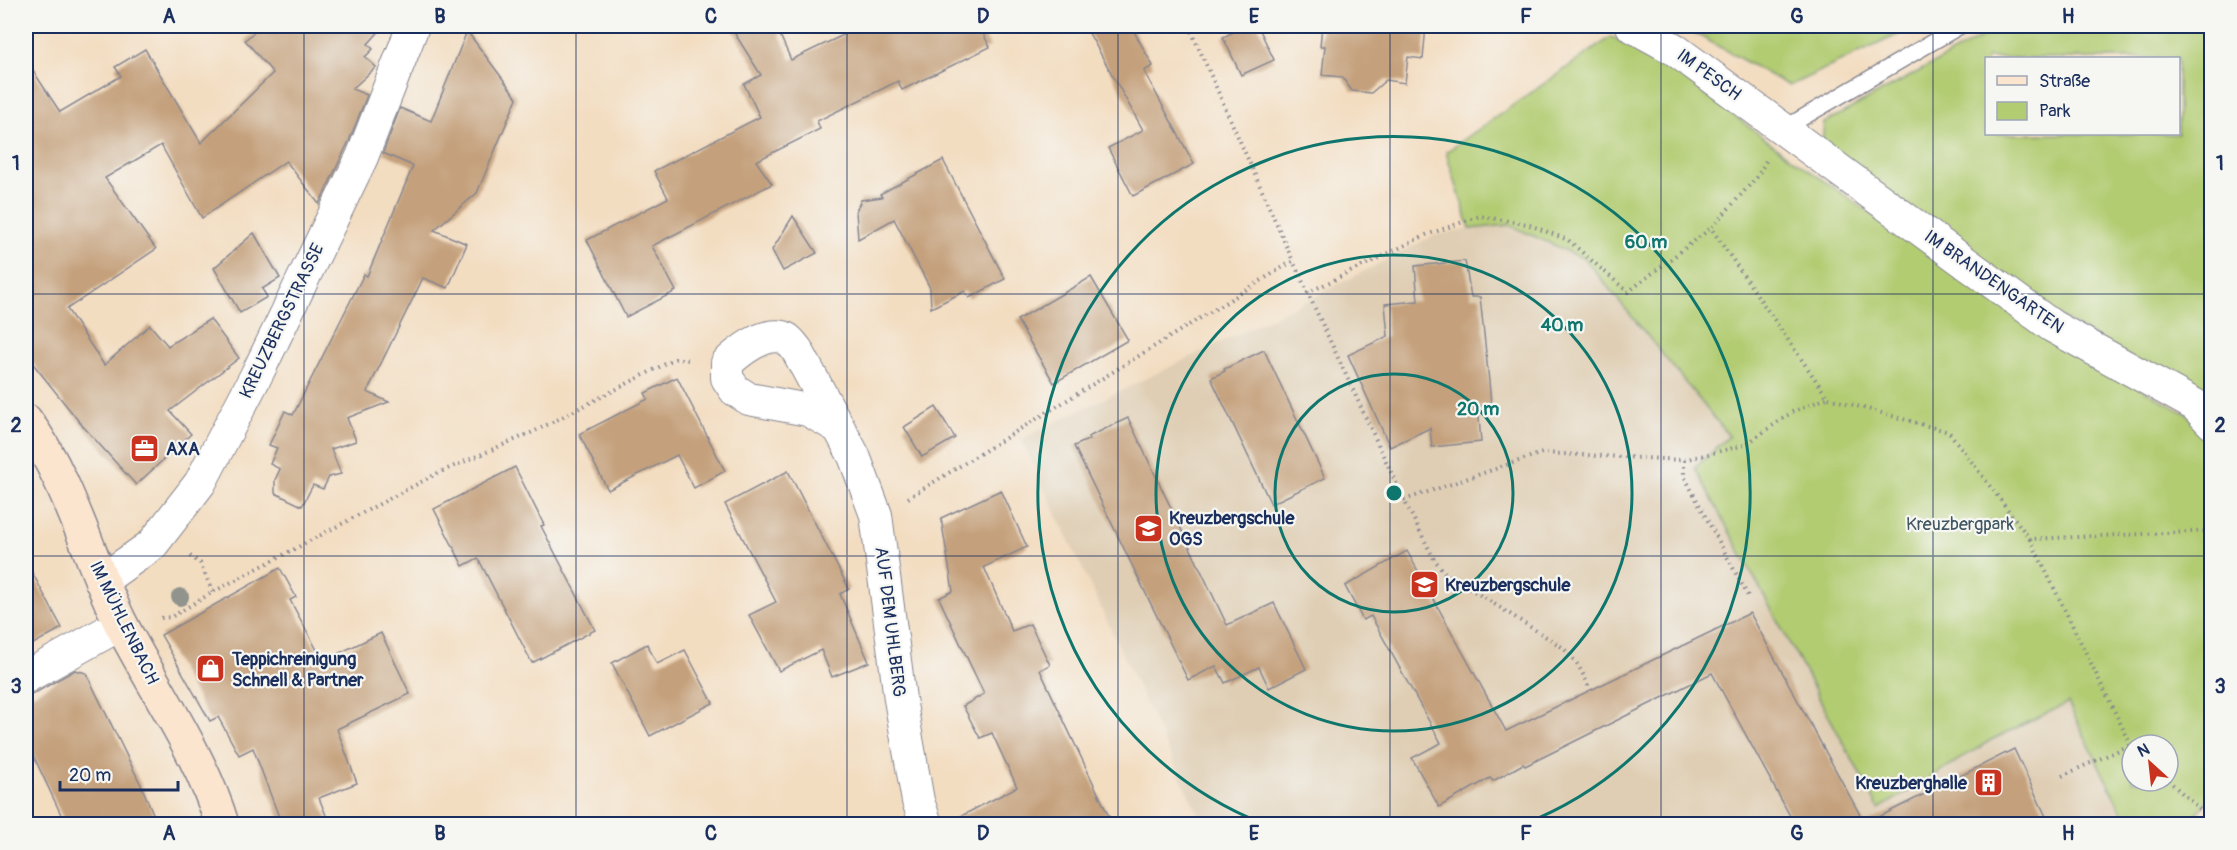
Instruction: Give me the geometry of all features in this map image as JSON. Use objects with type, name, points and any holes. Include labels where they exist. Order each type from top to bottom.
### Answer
[{"type":"street","name":"KREUZBERGSTRASSE","points":[[101,581],[152,545],[200,483],[260,370],[362,157],[413,26]]},
{"type":"street","name":"IM PESCH","points":[[1632,26],[1674,49],[1783,129]]},
{"type":"street","name":"IM BRANDENGARTEN","points":[[1783,129],[2052,326],[2194,405],[2211,423]]},
{"type":"street","name":"IM MÜHLENBACH","points":[[26,421],[63,488],[121,624],[207,781],[222,825]]},
{"type":"street","name":"AUF DEM UHLBERG","points":[[836,426],[854,456],[876,516],[900,699],[918,801],[926,825]]},
{"type":"street","points":[[26,677],[121,624]]},
{"type":"lane","points":[[1783,129],[1960,26]]},
{"type":"path","points":[[1189,26],[1307,293],[1434,559],[1444,572],[1562,647],[1575,659],[1590,690]]},
{"type":"path","points":[[1307,293],[1426,235],[1480,216],[1527,224],[1568,240],[1628,292],[1711,228],[1757,177],[1783,129]]},
{"type":"path","points":[[1711,228],[1828,398]]},
{"type":"path","points":[[909,497],[1293,261]]},
{"type":"path","points":[[121,624],[171,617],[375,505],[438,473],[533,432],[675,359]]},
{"type":"path","points":[[1404,500],[1542,453],[1684,460],[1745,445],[1792,412],[1828,398],[1949,432],[2030,538],[2125,733]]},
{"type":"path","points":[[1684,460],[1684,476],[1748,596]]},
{"type":"path","points":[[2030,538],[2211,531]]},
{"type":"path","points":[[2062,776],[2120,751]]},
{"type":"path","points":[[2180,791],[2211,821]]},
{"type":"shaded area","name":"Kreuzbergschule","points":[[1509,225],[1585,259],[1730,437],[1695,468],[1879,809],[1991,740],[2068,703],[2128,824],[1203,824],[1021,439],[1304,302],[1435,235]]},
{"type":"green space","points":[[1682,26],[1916,26],[1789,86]]},
{"type":"green space","points":[[2002,26],[2211,26],[2211,406],[2056,314],[1822,144],[1824,123]]},
{"type":"green space","name":"Kreuzbergpark","points":[[1611,37],[1649,52],[1791,158],[2050,337],[2187,414],[2212,438],[2211,795],[2189,824],[2128,824],[2068,703],[1991,740],[1879,809],[1695,468],[1729,436],[1585,259],[1509,225],[1470,229],[1446,152]]},
{"type":"building","points":[[261,26],[384,26],[368,44],[373,49],[365,57],[376,67],[352,89],[367,95],[349,141],[319,204],[286,161],[202,218],[161,145],[105,178],[156,249],[67,309],[104,365],[150,325],[168,346],[210,319],[239,358],[170,411],[191,434],[136,485],[81,424],[26,355],[26,60],[60,112],[121,76],[115,67],[145,49],[201,143],[273,73],[245,40]]},
{"type":"building","points":[[730,26],[776,26],[791,60],[862,26],[979,26],[990,47],[902,90],[898,81],[817,121],[820,129],[756,161],[772,184],[652,246],[676,291],[626,317],[587,240],[668,198],[654,171],[760,117],[744,84],[761,75]]},
{"type":"building","points":[[1085,26],[1131,26],[1153,66],[1144,71],[1194,164],[1133,196],[1108,148],[1143,130]]},
{"type":"building","points":[[1246,26],[1258,26],[1274,60],[1241,75],[1223,37]]},
{"type":"building","points":[[1322,26],[1426,26],[1423,59],[1408,57],[1405,83],[1386,80],[1371,93],[1352,91],[1342,77],[1322,75],[1325,46],[1320,46]]},
{"type":"building","points":[[467,31],[517,98],[477,193],[434,230],[467,244],[448,288],[423,278],[367,392],[389,402],[347,418],[356,441],[331,449],[341,474],[329,477],[323,489],[313,485],[302,506],[275,493],[275,480],[280,469],[270,464],[277,448],[269,445],[285,411],[293,415],[364,274],[367,276],[413,166],[383,153],[400,108],[431,121]]},
{"type":"building","points":[[943,160],[1005,279],[969,298],[965,291],[931,308],[930,288],[894,219],[858,239],[856,211],[861,200],[882,197],[880,194]]},
{"type":"building","points":[[793,216],[817,253],[783,271],[772,250]]},
{"type":"building","points":[[254,233],[280,278],[262,289],[267,297],[240,313],[214,268]]},
{"type":"building","points":[[1465,261],[1471,297],[1480,297],[1489,381],[1491,405],[1478,406],[1481,442],[1432,447],[1430,428],[1390,447],[1348,355],[1388,336],[1385,304],[1418,301],[1415,266]]},
{"type":"building","points":[[1091,277],[1128,340],[1054,383],[1017,320]]},
{"type":"building","points":[[1264,350],[1325,478],[1271,504],[1211,378],[1225,371],[1224,369]]},
{"type":"building","points":[[677,377],[725,471],[694,488],[677,455],[608,490],[579,434],[648,399],[645,393]]},
{"type":"building","points":[[936,407],[955,438],[922,457],[904,427]]},
{"type":"building","name":"Kreuzbergschule OGS","points":[[1128,418],[1227,625],[1274,603],[1306,669],[1269,688],[1259,667],[1225,683],[1216,666],[1188,680],[1074,446]]},
{"type":"building","points":[[515,467],[544,525],[541,526],[595,630],[532,663],[478,558],[463,566],[434,509]]},
{"type":"building","points":[[788,471],[849,589],[840,594],[869,662],[832,677],[821,650],[779,671],[749,615],[776,602],[725,504]]},
{"type":"building","points":[[1001,490],[1027,547],[984,567],[1012,631],[1030,624],[1050,665],[1040,670],[1113,825],[944,825],[1017,787],[992,733],[980,738],[963,706],[984,694],[939,598],[953,591],[941,518]]},
{"type":"building","name":"Kreuzbergschule","points":[[1407,551],[1506,731],[1750,613],[1865,824],[2014,749],[2050,825],[1795,825],[1712,673],[1525,766],[1523,764],[1493,781],[1490,778],[1439,807],[1412,758],[1441,743],[1371,616],[1363,620],[1345,586]]},
{"type":"building","points":[[26,561],[62,628],[26,648]]},
{"type":"building","points":[[280,568],[296,597],[290,600],[323,661],[381,633],[410,694],[337,729],[357,783],[319,798],[330,825],[282,825],[253,748],[239,755],[218,717],[210,721],[161,635]]},
{"type":"building","points":[[647,644],[657,664],[685,650],[713,703],[650,736],[612,663]]},
{"type":"building","points":[[75,670],[86,673],[158,825],[66,825],[26,740],[26,695],[35,693]]},
{"type":"place","name":"AXA","points":[[145,449]]},
{"type":"place","name":"Kreuzbergschule OGS","points":[[1148,528]]},
{"type":"place","name":"Kreuzbergschule","points":[[1424,585]]},
{"type":"place","name":"Teppichreinigung Schnell & Partner","points":[[211,669]]},
{"type":"place","name":"Kreuzberghalle","points":[[1988,783]]}]
